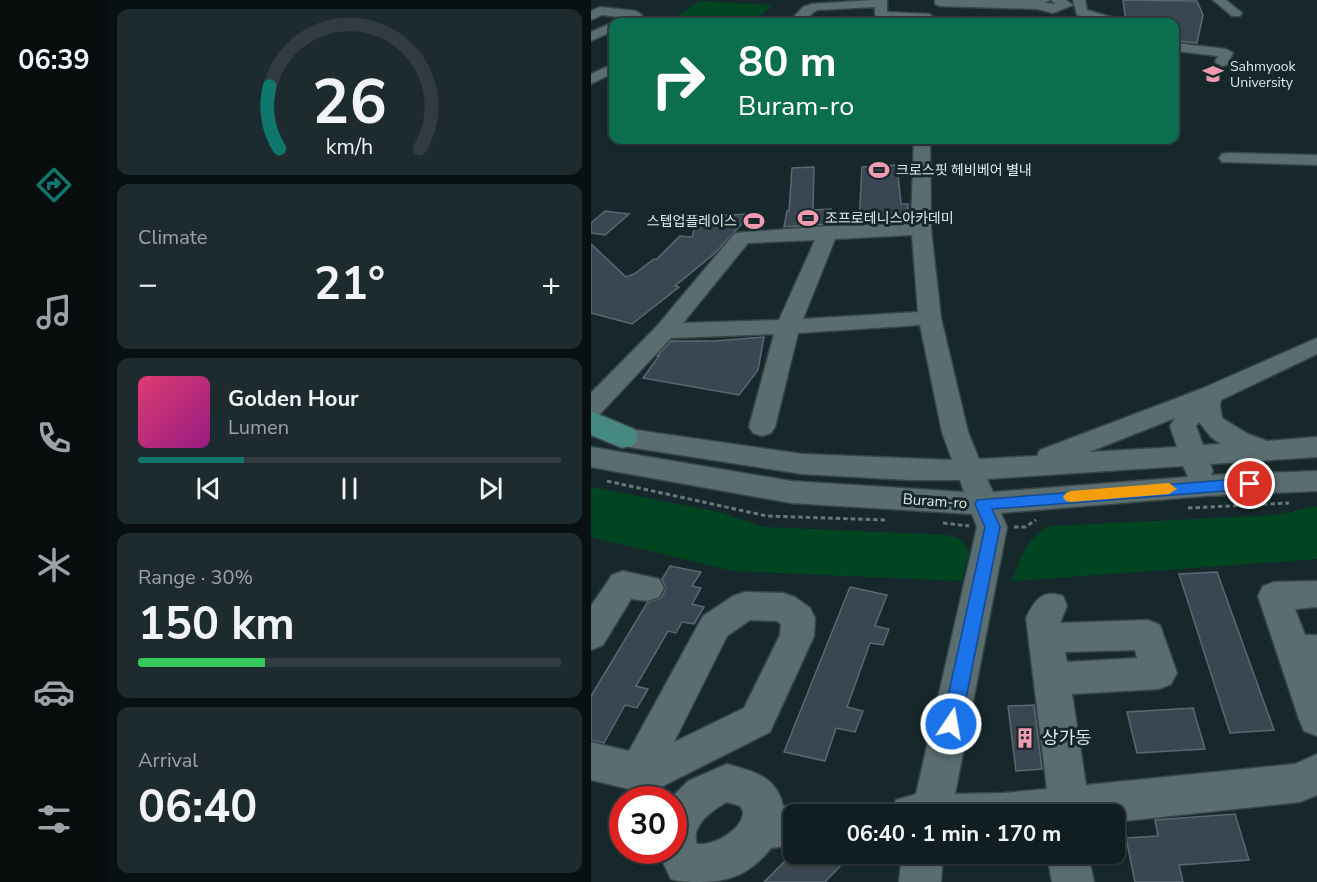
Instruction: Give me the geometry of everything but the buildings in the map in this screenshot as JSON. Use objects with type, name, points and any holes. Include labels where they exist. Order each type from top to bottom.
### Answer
[{"type":"main road","points":[[591,422],[622,437]]},
{"type":"main road","points":[[591,430],[622,437]]},
{"type":"street","points":[[970,0],[1060,6],[1100,18]]},
{"type":"street","points":[[1219,0],[1236,13]]},
{"type":"street","points":[[799,18],[807,10],[835,3],[881,1],[881,15],[929,18]]},
{"type":"street","points":[[939,2],[1060,6]]},
{"type":"street","points":[[1034,18],[1035,13],[1060,6]]},
{"type":"street","points":[[591,38],[609,20]]},
{"type":"street","points":[[1179,47],[1226,53],[1222,62]]},
{"type":"street","points":[[591,65],[609,67]]},
{"type":"street","points":[[591,80],[609,70]]},
{"type":"street","points":[[922,144],[921,229],[930,318],[955,432],[992,527],[926,804]]},
{"type":"street","points":[[1228,158],[1317,160]]},
{"type":"street","points":[[591,408],[665,331],[742,237],[921,229]]},
{"type":"street","points":[[762,427],[788,327],[828,232]]},
{"type":"street","points":[[665,331],[788,327],[930,318]]},
{"type":"street","points":[[1028,466],[1199,405],[1317,345]]},
{"type":"street","points":[[1199,405],[1204,406],[1208,420],[1238,442],[1267,450]]},
{"type":"street","points":[[1199,405],[1224,454],[1235,467],[1317,463]]},
{"type":"street","points":[[1199,405],[1183,426],[1205,486]]},
{"type":"street","name":"Buram-ro","points":[[622,437],[802,464],[969,470],[1317,447]]},
{"type":"street","name":"Buram-ro","points":[[591,457],[791,492],[982,504],[1205,486],[1317,481]]},
{"type":"street","points":[[591,635],[623,584],[648,588]]},
{"type":"street","points":[[1317,594],[1274,596],[1305,650],[1317,718]]},
{"type":"street","points":[[591,761],[638,772],[653,772],[757,720],[797,636],[798,618],[783,607],[745,606],[715,626],[638,772]]},
{"type":"street","points":[[1052,679],[1159,673],[1148,635],[1048,622],[1052,679],[1068,804]]},
{"type":"street","points":[[1120,804],[1300,783],[1317,773]]},
{"type":"street","points":[[727,783],[740,785],[751,791],[779,826],[758,843],[748,857],[735,867],[720,873],[681,874],[676,831],[681,817],[689,804],[713,786],[727,783]]},
{"type":"street","points":[[920,882],[922,864]]},
{"type":"street","points":[[1070,864],[1073,882]]},
{"type":"green space","points":[[699,1],[772,5],[757,18],[676,18]]},
{"type":"green space","points":[[591,487],[719,512],[764,527],[948,535],[962,540],[969,552],[962,581],[733,571],[591,537]]},
{"type":"green space","points":[[1317,506],[1317,559],[1012,581],[1030,542],[1050,526],[1277,515]]},
{"type":"slow traffic","points":[[1071,497],[1169,489]]},
{"type":"place","name":"Sahmyook University","points":[[1213,74]]},
{"type":"place","name":"크로스핏 헤비베어 별내","points":[[879,170]]},
{"type":"place","name":"조프로테니스아카데미","points":[[808,218]]},
{"type":"place","name":"스텝업플레이스","points":[[754,221]]},
{"type":"place","name":"상가동","points":[[1025,738]]},
{"type":"route","points":[[951,724],[992,527],[982,504],[1250,484]]}]
